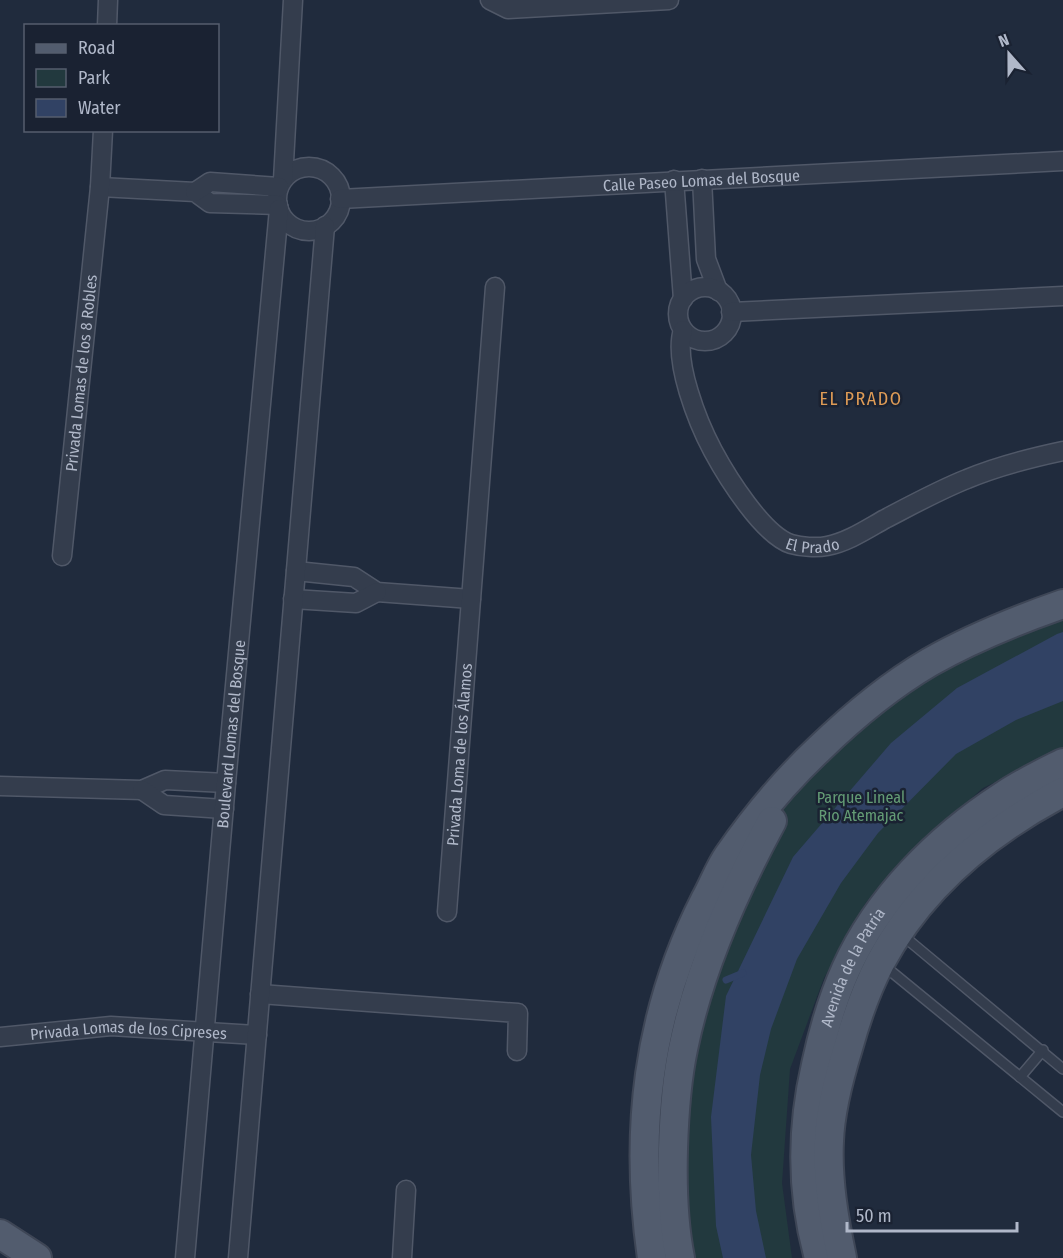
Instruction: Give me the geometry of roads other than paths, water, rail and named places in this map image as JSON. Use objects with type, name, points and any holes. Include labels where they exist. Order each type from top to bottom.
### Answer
[{"type":"main road","points":[[652,1258],[645,1213],[644,1153],[648,1086],[660,1018],[686,938],[727,858],[768,801],[853,717],[886,691],[930,663],[979,638],[1063,604]]},
{"type":"main road","points":[[680,1258],[672,1178],[675,1108],[683,1050],[695,1002],[718,930],[753,855],[806,762]]},
{"type":"main road","name":"Avenida de la Patria","points":[[819,1258],[811,1231],[804,1178],[806,1120],[810,1089],[824,1028],[847,967],[874,921],[900,886],[924,860],[952,834],[1003,795],[1063,763]]},
{"type":"main road","name":"Avenida de la Patria","points":[[842,1258],[832,1210],[829,1141],[839,1076],[859,1011],[880,962],[910,916],[942,879],[981,843],[1024,812],[1063,792]]},
{"type":"main road","points":[[0,1234],[37,1258]]},
{"type":"street","points":[[107,24],[108,0]]},
{"type":"street","name":"Boulevard Lomas del Bosque","points":[[185,1258],[280,195],[293,0]]},
{"type":"street","points":[[490,0],[508,9],[669,0]]},
{"type":"street","name":"Privada Lomas de los 8 Robles","points":[[62,556],[100,187],[103,132]]},
{"type":"street","name":"Calle Paseo Lomas del Bosque","points":[[340,199],[1063,161]]},
{"type":"street","points":[[318,168],[326,171],[337,183],[340,199],[336,214],[325,226],[302,230],[287,222],[280,195],[295,170],[318,168]]},
{"type":"street","points":[[702,179],[706,260],[717,291]]},
{"type":"street","points":[[674,180],[682,299],[678,315],[683,330],[694,339],[704,341],[714,339],[726,331],[731,312],[727,300],[717,291],[712,288],[699,288],[682,299]]},
{"type":"street","points":[[100,187],[195,192],[210,182],[280,195]]},
{"type":"street","points":[[238,1258],[325,226]]},
{"type":"street","name":"Privada Loma de los Álamos","points":[[447,912],[495,287]]},
{"type":"street","points":[[731,312],[1063,296]]},
{"type":"street","name":"El Prado","points":[[683,330],[680,340],[683,365],[694,408],[704,434],[741,497],[773,535],[791,544],[827,546],[856,535],[966,479],[1017,461],[1063,451]]},
{"type":"street","points":[[296,571],[354,577],[377,592],[471,599]]},
{"type":"street","points":[[293,599],[356,603],[377,592]]},
{"type":"street","points":[[0,786],[142,790],[165,780],[226,783]]},
{"type":"street","points":[[142,790],[164,805],[224,809]]},
{"type":"street","points":[[260,994],[518,1013],[517,1051]]},
{"type":"street","name":"Privada Lomas de los Cipreses","points":[[0,1037],[111,1026],[257,1035]]},
{"type":"street","points":[[402,1258],[406,1190]]},
{"type":"lane","points":[[900,932],[1063,1069]]},
{"type":"lane","points":[[880,962],[1063,1112]]},
{"type":"lane","points":[[1020,1077],[1042,1050]]},
{"type":"water","points":[[1063,632],[1063,701],[1016,720],[956,754],[878,833],[841,883],[797,959],[771,1029],[760,1075],[751,1155],[756,1211],[766,1258],[723,1258],[716,1226],[711,1117],[726,996],[793,857],[891,743],[957,688]]},
{"type":"waterway","points":[[726,980],[743,973]]},
{"type":"district","name":"EL PRADO","points":[[861,399]]},
{"type":"park label","name":"Parque Lineal Rio Atemajac","points":[[861,806]]}]
